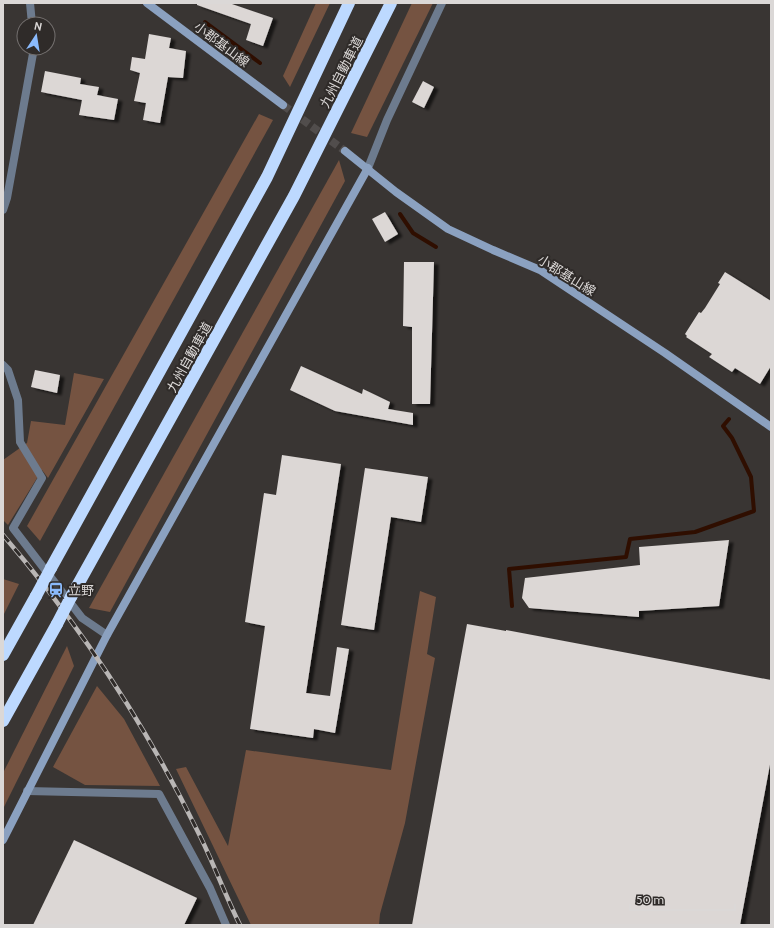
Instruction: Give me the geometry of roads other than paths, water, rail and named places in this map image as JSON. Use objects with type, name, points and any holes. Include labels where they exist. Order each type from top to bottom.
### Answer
[{"type":"highway","name":"九州自動車道","points":[[3,655],[267,177],[349,3]]},
{"type":"highway","name":"九州自動車道","points":[[3,721],[294,196],[390,3]]},
{"type":"street","points":[[30,3],[31,16]]},
{"type":"street","name":"小郡基山線","points":[[147,3],[282,105]]},
{"type":"street","points":[[3,840],[107,635],[368,168],[387,120],[442,3]]},
{"type":"street","points":[[3,210],[7,198],[33,56]]},
{"type":"street","name":"小郡基山線","points":[[345,151],[396,192],[448,229],[540,270],[665,353],[771,427]]},
{"type":"street","points":[[3,365],[8,370],[18,400],[20,442],[42,478],[13,528],[82,618],[107,635]]},
{"type":"street","points":[[27,791],[159,794],[210,888],[226,925]]},
{"type":"waterway","points":[[205,22],[260,63]]},
{"type":"waterway","points":[[400,214],[413,233],[436,247]]},
{"type":"waterway","points":[[512,606],[509,569],[626,557],[630,539],[695,532],[754,511],[751,477],[732,438],[723,426],[729,419]]},
{"type":"tunnel","points":[[283,105],[345,151]]},
{"type":"railway","points":[[3,535],[59,605],[85,641],[134,716],[179,794],[210,857],[240,925]]},
{"type":"place","name":"立野","points":[[56,590]]}]
